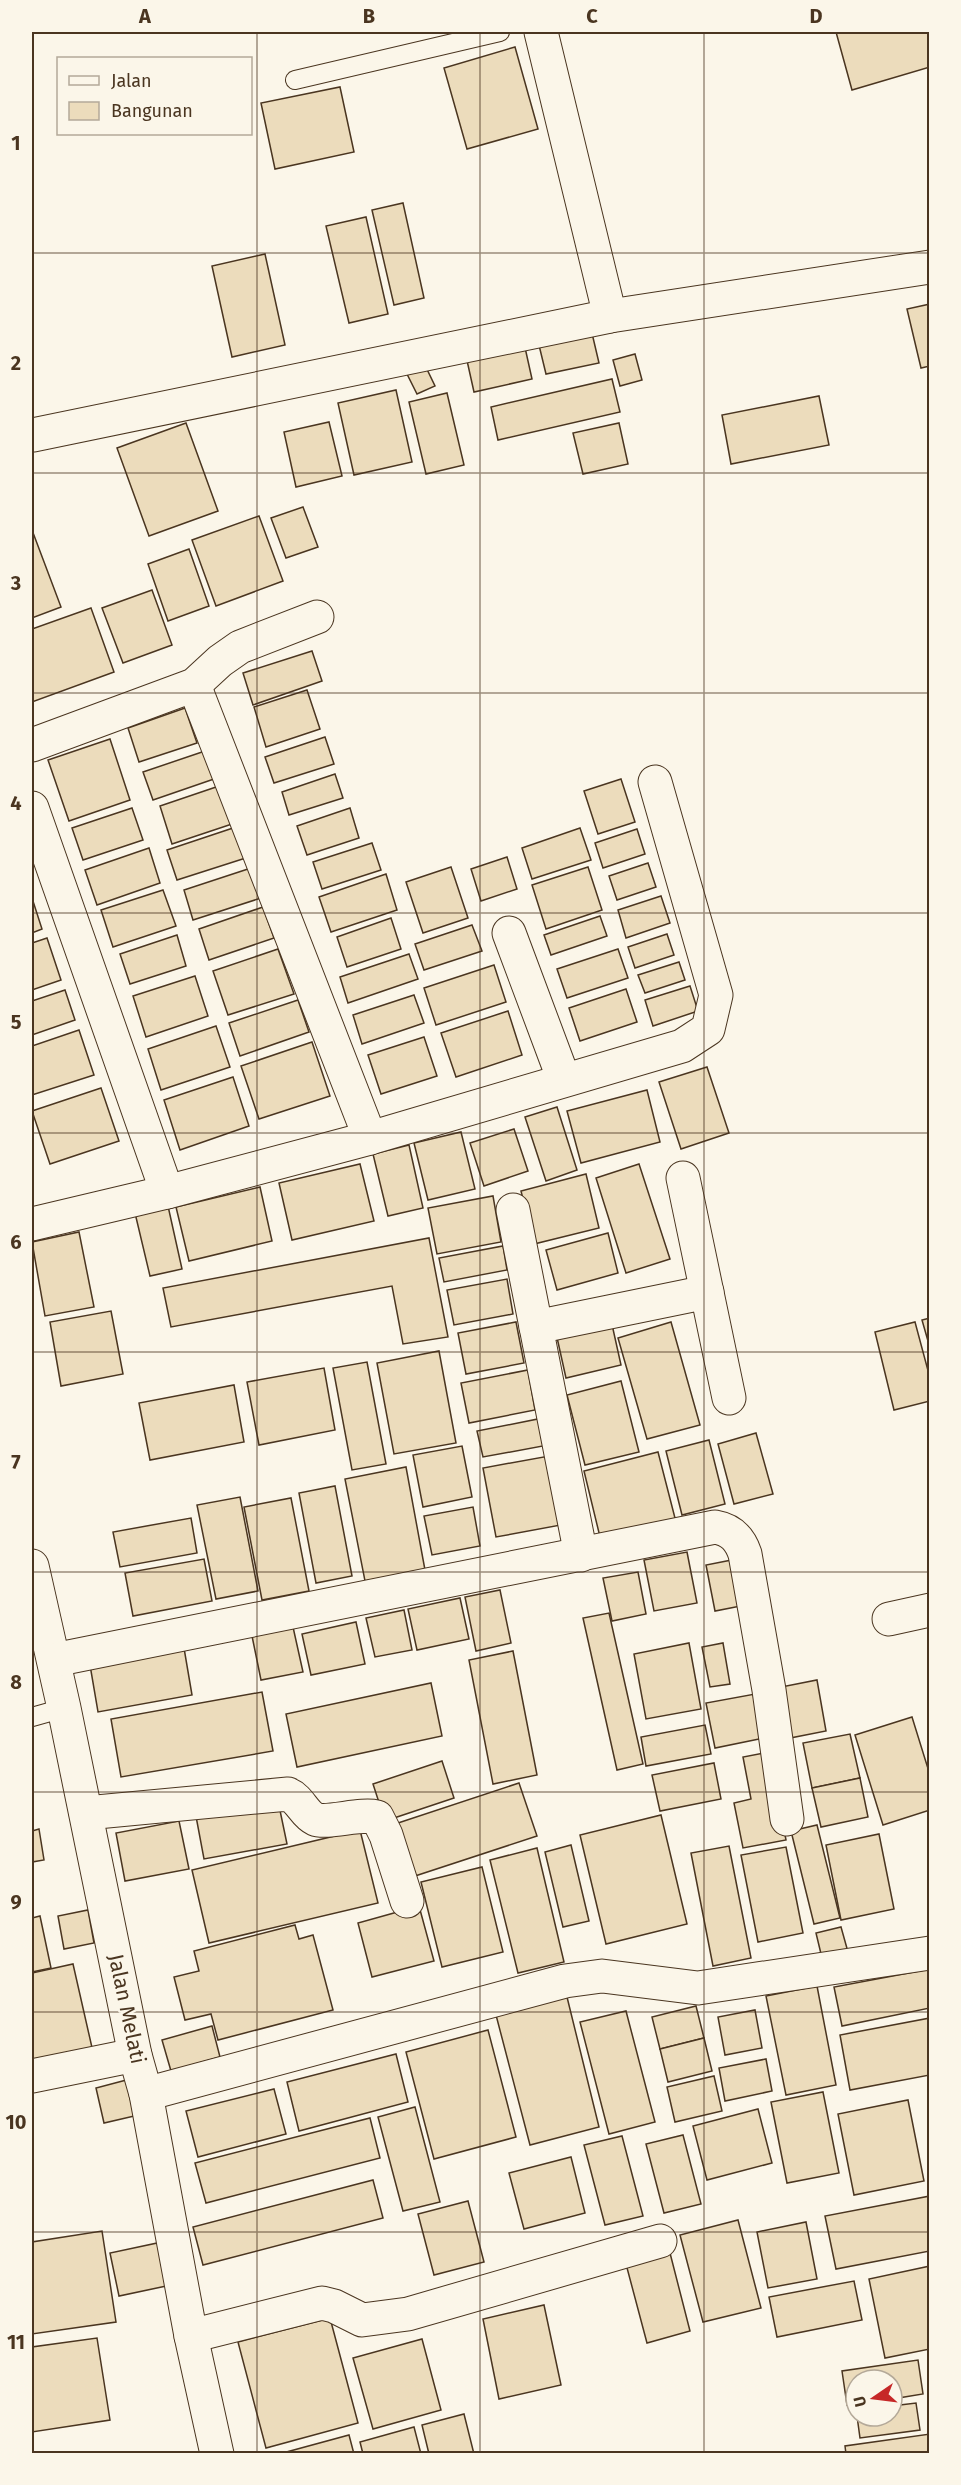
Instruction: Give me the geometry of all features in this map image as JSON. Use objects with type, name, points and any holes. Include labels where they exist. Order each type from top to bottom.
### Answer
[{"type":"street","points":[[540,32],[610,316]]},
{"type":"street","points":[[33,435],[610,316],[930,267]]},
{"type":"street","points":[[32,745],[194,685],[220,661],[240,647],[317,617]]},
{"type":"street","points":[[194,685],[370,1138]]},
{"type":"street","points":[[32,1224],[167,1192],[370,1138],[682,1046],[708,1029],[716,995],[655,782]]},
{"type":"street","points":[[32,808],[167,1192]]},
{"type":"street","points":[[509,933],[564,1080]]},
{"type":"street","points":[[683,1178],[729,1398]]},
{"type":"street","points":[[513,1210],[581,1555]]},
{"type":"street","points":[[536,1327],[707,1293]]},
{"type":"street","points":[[54,1660],[715,1527],[724,1528],[740,1540],[745,1554],[770,1690],[787,1819]]},
{"type":"street","name":"Jalan Melati","points":[[32,1566],[54,1660],[135,2055],[146,2094],[191,2336],[218,2454]]},
{"type":"street","points":[[889,1618],[930,1610]]},
{"type":"street","points":[[86,1813],[288,1794],[297,1798],[310,1816],[318,1821],[368,1815],[377,1817],[386,1835],[406,1900]]},
{"type":"street","points":[[146,2094],[565,1981],[602,1976],[698,1988],[930,1953]]},
{"type":"street","points":[[32,2076],[135,2055]]},
{"type":"street","points":[[191,2336],[322,2303],[334,2306],[362,2320],[408,2314],[660,2241]]},
{"type":"lane","points":[[295,80],[500,32]]},
{"type":"lane","points":[[32,1717],[64,1708]]},
{"type":"building","points":[[836,32],[930,32],[930,67],[852,90]]},
{"type":"building","points":[[515,47],[538,129],[467,149],[444,68]]},
{"type":"building","points":[[340,87],[354,152],[275,169],[261,103]]},
{"type":"building","points":[[403,203],[424,298],[394,305],[372,210]]},
{"type":"building","points":[[366,217],[388,314],[349,323],[326,226]]},
{"type":"building","points":[[265,254],[285,345],[232,357],[212,266]]},
{"type":"building","points":[[930,304],[930,366],[921,368],[907,309]]},
{"type":"building","points":[[591,329],[599,363],[546,374],[538,341]]},
{"type":"building","points":[[524,343],[532,379],[474,392],[466,356]]},
{"type":"building","points":[[635,354],[642,380],[620,386],[613,360]]},
{"type":"building","points":[[422,359],[435,386],[417,394],[404,368]]},
{"type":"building","points":[[612,379],[620,412],[498,440],[491,407]]},
{"type":"building","points":[[396,390],[412,462],[354,475],[338,403]]},
{"type":"building","points":[[447,393],[464,465],[426,474],[409,402]]},
{"type":"building","points":[[819,396],[829,445],[731,464],[722,415]]},
{"type":"building","points":[[329,422],[342,476],[296,487],[284,432]]},
{"type":"building","points":[[186,423],[218,511],[149,536],[117,448]]},
{"type":"building","points":[[619,423],[628,464],[583,474],[573,433]]},
{"type":"building","points":[[303,507],[318,547],[286,558],[271,518]]},
{"type":"building","points":[[259,516],[283,581],[216,606],[192,540]]},
{"type":"building","points":[[32,530],[61,607],[32,618]]},
{"type":"building","points":[[189,549],[209,606],[168,621],[148,564]]},
{"type":"building","points":[[152,590],[172,645],[123,663],[102,608]]},
{"type":"building","points":[[91,608],[114,672],[32,702],[32,629]]},
{"type":"building","points":[[312,651],[322,681],[253,705],[243,673]]},
{"type":"building","points":[[307,690],[320,729],[266,747],[254,707]]},
{"type":"building","points":[[185,708],[197,743],[139,762],[128,728]]},
{"type":"building","points":[[325,737],[334,764],[274,783],[265,757]]},
{"type":"building","points":[[110,739],[130,800],[69,821],[48,760]]},
{"type":"building","points":[[205,751],[214,779],[153,800],[143,772]]},
{"type":"building","points":[[335,774],[343,798],[289,815],[282,792]]},
{"type":"building","points":[[621,779],[635,822],[598,834],[584,791]]},
{"type":"building","points":[[222,785],[235,823],[172,844],[160,806]]},
{"type":"building","points":[[132,808],[143,840],[83,860],[72,828]]},
{"type":"building","points":[[350,808],[359,838],[307,855],[297,826]]},
{"type":"building","points":[[242,825],[252,856],[177,880],[167,850]]},
{"type":"building","points":[[580,828],[591,860],[532,879],[522,848]]},
{"type":"building","points":[[637,829],[645,854],[603,868],[595,843]]},
{"type":"building","points":[[372,843],[381,870],[322,889],[313,862]]},
{"type":"building","points":[[149,848],[160,883],[97,905],[85,870]]},
{"type":"building","points":[[507,857],[517,889],[481,901],[471,869]]},
{"type":"building","points":[[648,863],[656,887],[617,900],[609,876]]},
{"type":"building","points":[[451,867],[468,918],[423,933],[406,882]]},
{"type":"building","points":[[588,867],[602,910],[546,929],[532,885]]},
{"type":"building","points":[[251,868],[261,898],[193,920],[184,890]]},
{"type":"building","points":[[386,874],[397,910],[331,932],[319,897]]},
{"type":"building","points":[[163,890],[176,926],[113,947],[101,910]]},
{"type":"building","points":[[661,896],[670,923],[626,938],[618,910]]},
{"type":"building","points":[[32,898],[42,929],[32,933]]},
{"type":"building","points":[[263,907],[274,938],[209,960],[199,929]]},
{"type":"building","points":[[600,916],[607,936],[551,955],[544,935]]},
{"type":"building","points":[[391,918],[401,949],[347,967],[337,937]]},
{"type":"building","points":[[472,925],[482,951],[424,970],[415,944]]},
{"type":"building","points":[[667,934],[674,955],[635,968],[628,947]]},
{"type":"building","points":[[177,935],[186,966],[130,984],[120,954]]},
{"type":"building","points":[[47,938],[61,980],[32,990],[32,943]]},
{"type":"building","points":[[278,949],[294,994],[228,1015],[213,971]]},
{"type":"building","points":[[618,949],[628,978],[567,998],[557,969]]},
{"type":"building","points":[[409,954],[418,979],[348,1003],[340,977]]},
{"type":"building","points":[[679,962],[685,980],[645,993],[638,975]]},
{"type":"building","points":[[494,965],[506,1002],[436,1025],[424,988]]},
{"type":"building","points":[[195,976],[208,1016],[146,1037],[133,996]]},
{"type":"building","points":[[690,986],[698,1011],[653,1026],[645,1000]]},
{"type":"building","points":[[626,989],[637,1022],[580,1041],[569,1008]]},
{"type":"building","points":[[65,990],[75,1020],[32,1035],[32,1001]]},
{"type":"building","points":[[414,995],[424,1023],[362,1044],[353,1015]]},
{"type":"building","points":[[298,1000],[309,1032],[240,1056],[229,1023]]},
{"type":"building","points":[[508,1011],[522,1055],[456,1077],[441,1033]]},
{"type":"building","points":[[216,1026],[230,1067],[161,1090],[148,1049]]},
{"type":"building","points":[[79,1030],[94,1075],[32,1095],[32,1046]]},
{"type":"building","points":[[424,1037],[437,1076],[381,1094],[368,1055]]},
{"type":"building","points":[[312,1042],[330,1096],[259,1119],[241,1066]]},
{"type":"building","points":[[707,1067],[729,1133],[681,1149],[659,1082]]},
{"type":"building","points":[[233,1077],[249,1126],[180,1150],[164,1100]]},
{"type":"building","points":[[101,1088],[119,1141],[50,1164],[32,1111]]},
{"type":"building","points":[[647,1090],[660,1142],[581,1163],[567,1111]]},
{"type":"building","points":[[557,1107],[577,1170],[546,1181],[525,1117]]},
{"type":"building","points":[[514,1129],[528,1171],[484,1186],[470,1143]]},
{"type":"building","points":[[461,1132],[475,1189],[428,1200],[414,1143]]},
{"type":"building","points":[[409,1145],[423,1208],[388,1216],[373,1154]]},
{"type":"building","points":[[360,1164],[374,1221],[292,1240],[279,1183]]},
{"type":"building","points":[[639,1164],[670,1259],[626,1273],[596,1178]]},
{"type":"building","points":[[586,1174],[599,1228],[534,1244],[521,1191]]},
{"type":"building","points":[[260,1187],[272,1241],[189,1261],[176,1207]]},
{"type":"building","points":[[493,1196],[501,1242],[437,1254],[428,1208]]},
{"type":"building","points":[[168,1206],[182,1269],[150,1276],[135,1213]]},
{"type":"building","points":[[79,1232],[94,1307],[45,1316],[32,1242]]},
{"type":"building","points":[[608,1233],[618,1273],[557,1290],[546,1250]]},
{"type":"building","points":[[429,1238],[448,1337],[403,1344],[392,1286],[171,1327],[163,1288]]},
{"type":"building","points":[[503,1246],[507,1270],[444,1282],[439,1258]]},
{"type":"building","points":[[507,1279],[513,1314],[454,1325],[447,1290]]},
{"type":"building","points":[[111,1311],[123,1374],[61,1386],[50,1322]]},
{"type":"building","points":[[930,1318],[930,1348],[922,1320]]},
{"type":"building","points":[[611,1320],[621,1365],[566,1378],[556,1333]]},
{"type":"building","points":[[516,1322],[524,1363],[466,1374],[458,1333]]},
{"type":"building","points":[[671,1322],[700,1425],[647,1439],[618,1338]]},
{"type":"building","points":[[915,1322],[930,1378],[930,1401],[894,1410],[875,1332]]},
{"type":"building","points":[[439,1351],[456,1443],[394,1454],[377,1363]]},
{"type":"building","points":[[367,1362],[386,1464],[352,1470],[333,1368]]},
{"type":"building","points":[[324,1368],[335,1430],[259,1445],[247,1382]]},
{"type":"building","points":[[528,1370],[535,1410],[469,1423],[461,1383]]},
{"type":"building","points":[[621,1381],[639,1452],[585,1465],[567,1395]]},
{"type":"building","points":[[234,1385],[244,1442],[150,1460],[139,1403]]},
{"type":"building","points":[[538,1419],[543,1446],[483,1457],[477,1431]]},
{"type":"building","points":[[756,1433],[773,1494],[734,1504],[718,1444]]},
{"type":"building","points":[[709,1440],[725,1504],[682,1515],[666,1451]]},
{"type":"building","points":[[462,1446],[472,1497],[423,1507],[413,1455]]},
{"type":"building","points":[[658,1452],[676,1522],[601,1541],[584,1471]]},
{"type":"building","points":[[549,1456],[561,1525],[496,1537],[483,1468]]},
{"type":"building","points":[[406,1467],[425,1570],[365,1581],[345,1479]]},
{"type":"building","points":[[335,1486],[352,1576],[316,1583],[299,1493]]},
{"type":"building","points":[[240,1497],[258,1591],[216,1599],[197,1505]]},
{"type":"building","points":[[291,1498],[309,1591],[262,1600],[244,1507]]},
{"type":"building","points":[[473,1507],[480,1546],[432,1555],[424,1516]]},
{"type":"building","points":[[191,1518],[197,1553],[120,1567],[113,1532]]},
{"type":"building","points":[[687,1552],[697,1603],[654,1611],[644,1560]]},
{"type":"building","points":[[742,1558],[751,1604],[715,1611],[706,1565]]},
{"type":"building","points":[[204,1559],[212,1601],[133,1616],[125,1573]]},
{"type":"building","points":[[638,1572],[646,1614],[612,1621],[603,1578]]},
{"type":"building","points":[[500,1590],[511,1643],[476,1651],[465,1597]]},
{"type":"building","points":[[460,1598],[469,1639],[417,1650],[408,1609]]},
{"type":"building","points":[[404,1610],[412,1650],[375,1657],[366,1618]]},
{"type":"building","points":[[609,1613],[643,1764],[617,1770],[583,1618]]},
{"type":"building","points":[[356,1622],[365,1664],[311,1675],[302,1634]]},
{"type":"building","points":[[293,1627],[303,1672],[261,1680],[252,1636]]},
{"type":"building","points":[[689,1643],[701,1709],[646,1719],[634,1654]]},
{"type":"building","points":[[723,1643],[730,1684],[710,1687],[702,1647]]},
{"type":"building","points":[[184,1648],[192,1695],[98,1712],[90,1665]]},
{"type":"building","points":[[513,1651],[537,1775],[493,1784],[469,1660]]},
{"type":"building","points":[[817,1680],[826,1731],[785,1739],[776,1688]]},
{"type":"building","points":[[431,1683],[442,1736],[297,1767],[286,1714]]},
{"type":"building","points":[[262,1692],[273,1751],[121,1777],[111,1719]]},
{"type":"building","points":[[755,1694],[764,1738],[715,1748],[706,1703]]},
{"type":"building","points":[[912,1717],[930,1775],[930,1810],[883,1825],[855,1735]]},
{"type":"building","points":[[705,1725],[711,1754],[646,1766],[641,1737]]},
{"type":"building","points":[[850,1734],[860,1778],[812,1788],[803,1743]]},
{"type":"building","points":[[769,1752],[786,1840],[743,1848],[734,1803],[751,1799],[743,1757]]},
{"type":"building","points":[[442,1761],[454,1798],[385,1821],[373,1784]]},
{"type":"building","points":[[714,1763],[721,1799],[660,1811],[652,1775]]},
{"type":"building","points":[[860,1778],[868,1817],[821,1827],[812,1788]]},
{"type":"building","points":[[519,1783],[537,1836],[412,1877],[395,1824]]},
{"type":"building","points":[[277,1796],[287,1844],[204,1859],[195,1811]]},
{"type":"building","points":[[661,1815],[687,1924],[606,1944],[580,1835]]},
{"type":"building","points":[[179,1821],[189,1869],[125,1881],[116,1833]]},
{"type":"building","points":[[817,1825],[840,1918],[814,1924],[791,1831]]},
{"type":"building","points":[[39,1829],[44,1860],[32,1862],[32,1831]]},
{"type":"building","points":[[360,1830],[378,1903],[209,1943],[192,1870]]},
{"type":"building","points":[[879,1834],[894,1909],[841,1920],[826,1845]]},
{"type":"building","points":[[571,1845],[589,1921],[563,1927],[545,1852]]},
{"type":"building","points":[[729,1846],[751,1958],[713,1966],[691,1853]]},
{"type":"building","points":[[786,1847],[803,1933],[758,1942],[741,1855]]},
{"type":"building","points":[[537,1848],[564,1962],[518,1973],[490,1860]]},
{"type":"building","points":[[482,1867],[503,1952],[442,1967],[421,1882]]},
{"type":"building","points":[[419,1906],[434,1961],[372,1977],[358,1923]]},
{"type":"building","points":[[88,1910],[94,1943],[64,1949],[58,1916]]},
{"type":"building","points":[[40,1916],[51,1968],[32,1972],[32,1918]]},
{"type":"building","points":[[295,1925],[299,1939],[313,1935],[333,2010],[218,2040],[211,2014],[185,2020],[174,1977],[199,1971],[194,1951]]},
{"type":"building","points":[[841,1927],[848,1952],[822,1958],[816,1933]]},
{"type":"building","points":[[73,1964],[93,2052],[32,2066],[32,1973]]},
{"type":"building","points":[[930,1969],[930,2008],[842,2026],[834,1987]]},
{"type":"building","points":[[817,1986],[836,2085],[786,2095],[766,1996]]},
{"type":"building","points":[[567,1997],[599,2127],[530,2145],[496,2015]]},
{"type":"building","points":[[696,2006],[704,2038],[660,2049],[652,2017]]},
{"type":"building","points":[[755,2010],[762,2048],[725,2055],[718,2017]]},
{"type":"building","points":[[626,2011],[655,2122],[609,2134],[580,2022]]},
{"type":"building","points":[[930,2018],[930,2075],[850,2090],[840,2035]]},
{"type":"building","points":[[212,2026],[220,2057],[171,2071],[162,2040]]},
{"type":"building","points":[[488,2030],[516,2137],[434,2159],[406,2052]]},
{"type":"building","points":[[704,2038],[712,2071],[668,2082],[660,2049]]},
{"type":"building","points":[[396,2054],[408,2102],[299,2131],[287,2082]]},
{"type":"building","points":[[766,2059],[772,2091],[725,2101],[719,2068]]},
{"type":"building","points":[[714,2076],[722,2111],[675,2122],[667,2087]]},
{"type":"building","points":[[134,2078],[143,2114],[104,2123],[96,2088]]},
{"type":"building","points":[[274,2089],[286,2134],[198,2157],[186,2111]]},
{"type":"building","points":[[823,2092],[839,2173],[787,2183],[771,2102]]},
{"type":"building","points":[[908,2100],[924,2181],[854,2195],[838,2114]]},
{"type":"building","points":[[415,2107],[440,2202],[403,2211],[378,2117]]},
{"type":"building","points":[[758,2109],[772,2163],[707,2180],[693,2126]]},
{"type":"building","points":[[370,2118],[380,2158],[206,2203],[195,2163]]},
{"type":"building","points":[[683,2135],[701,2204],[664,2213],[646,2144]]},
{"type":"building","points":[[622,2136],[643,2216],[605,2225],[584,2145]]},
{"type":"building","points":[[571,2157],[585,2213],[524,2229],[509,2173]]},
{"type":"building","points":[[373,2180],[383,2218],[203,2265],[193,2227]]},
{"type":"building","points":[[930,2196],[930,2251],[836,2269],[825,2216]]},
{"type":"building","points":[[468,2201],[484,2262],[434,2275],[418,2214]]},
{"type":"building","points":[[738,2220],[761,2308],[703,2322],[680,2235]]},
{"type":"building","points":[[806,2222],[817,2279],[768,2288],[757,2232]]},
{"type":"building","points":[[102,2231],[116,2322],[32,2334],[32,2242]]},
{"type":"building","points":[[162,2242],[171,2285],[119,2296],[110,2253]]},
{"type":"building","points":[[670,2253],[690,2331],[647,2343],[626,2264]]},
{"type":"building","points":[[930,2266],[930,2349],[885,2358],[869,2279]]},
{"type":"building","points":[[854,2281],[862,2320],[777,2337],[769,2297]]},
{"type":"building","points":[[544,2305],[561,2385],[499,2399],[483,2319]]},
{"type":"building","points":[[330,2318],[358,2423],[266,2448],[238,2342]]},
{"type":"building","points":[[97,2338],[110,2420],[32,2432],[32,2347]]},
{"type":"building","points":[[422,2339],[441,2410],[373,2429],[353,2358]]},
{"type":"building","points":[[918,2360],[923,2394],[904,2397],[904,2368],[863,2368]]},
{"type":"building","points":[[916,2403],[920,2430],[860,2438],[859,2428],[904,2428],[904,2404]]},
{"type":"building","points":[[464,2414],[474,2454],[429,2454],[422,2425]]},
{"type":"building","points":[[414,2427],[421,2454],[363,2454],[360,2442]]},
{"type":"building","points":[[930,2434],[930,2454],[846,2454],[845,2446]]},
{"type":"building","points":[[349,2435],[354,2454],[279,2454]]}]
